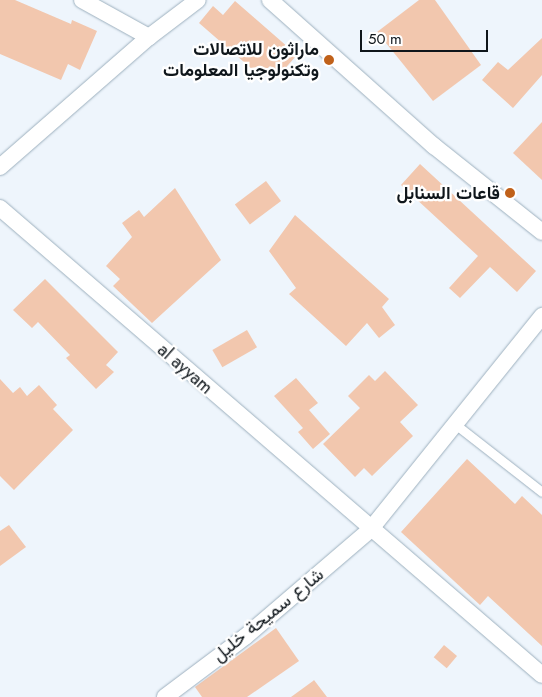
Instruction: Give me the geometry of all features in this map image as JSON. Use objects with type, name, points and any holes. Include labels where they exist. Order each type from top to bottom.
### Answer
[{"type":"street","points":[[82,0],[149,37]]},
{"type":"street","points":[[0,167],[149,37],[198,0]]},
{"type":"street","points":[[270,0],[434,146],[542,232]]},
{"type":"street","name":"al ayyam","points":[[0,208],[370,530],[542,675]]},
{"type":"street","name":"شارع سميحة خليل","points":[[165,697],[245,637],[370,530],[542,316]]},
{"type":"lane","points":[[455,424],[542,492]]},
{"type":"building","points":[[0,0],[15,0],[71,24],[72,20],[97,31],[80,70],[68,64],[61,80],[0,54]]},
{"type":"building","points":[[419,0],[435,0],[481,65],[433,101],[377,32]]},
{"type":"building","points":[[235,1],[297,55],[280,74],[270,66],[260,76],[199,23],[213,6],[223,15]]},
{"type":"building","points":[[542,38],[542,75],[513,108],[482,80],[498,62],[508,70]]},
{"type":"building","points":[[542,122],[542,180],[513,153]]},
{"type":"building","points":[[420,164],[536,271],[517,292],[490,267],[460,298],[449,288],[478,256],[401,185]]},
{"type":"building","points":[[266,181],[281,201],[250,224],[235,204]]},
{"type":"building","points":[[175,188],[221,260],[152,323],[113,286],[120,279],[106,266],[132,237],[122,223],[139,210],[144,217]]},
{"type":"building","points":[[295,215],[389,299],[382,307],[395,325],[379,338],[367,323],[346,346],[289,294],[296,288],[269,251]]},
{"type":"building","points":[[45,279],[118,352],[106,365],[114,372],[96,389],[66,358],[70,355],[38,322],[32,328],[13,310]]},
{"type":"building","points":[[247,330],[257,347],[222,367],[212,350]]},
{"type":"building","points":[[385,371],[418,405],[400,422],[413,436],[372,476],[364,468],[355,477],[323,444],[360,408],[348,396],[369,375],[375,381]]},
{"type":"building","points":[[296,378],[318,403],[309,410],[330,434],[313,449],[298,432],[303,428],[274,396]]},
{"type":"building","points":[[0,379],[13,393],[20,387],[27,396],[39,385],[57,405],[53,409],[73,430],[14,490],[0,476]]},
{"type":"building","points":[[467,459],[515,504],[522,496],[542,515],[542,646],[488,596],[480,605],[401,532]]},
{"type":"building","points":[[9,525],[26,547],[0,566],[0,531]]},
{"type":"building","points":[[276,628],[299,661],[247,697],[202,697],[195,687]]},
{"type":"building","points":[[444,645],[457,656],[447,668],[434,657]]},
{"type":"building","points":[[313,681],[327,697],[291,697]]},
{"type":"place","name":"ماراثون للاتصالات وتكنولوجيا المعلومات","points":[[329,60]]},
{"type":"place","name":"قاعات السنابل","points":[[510,193]]}]
